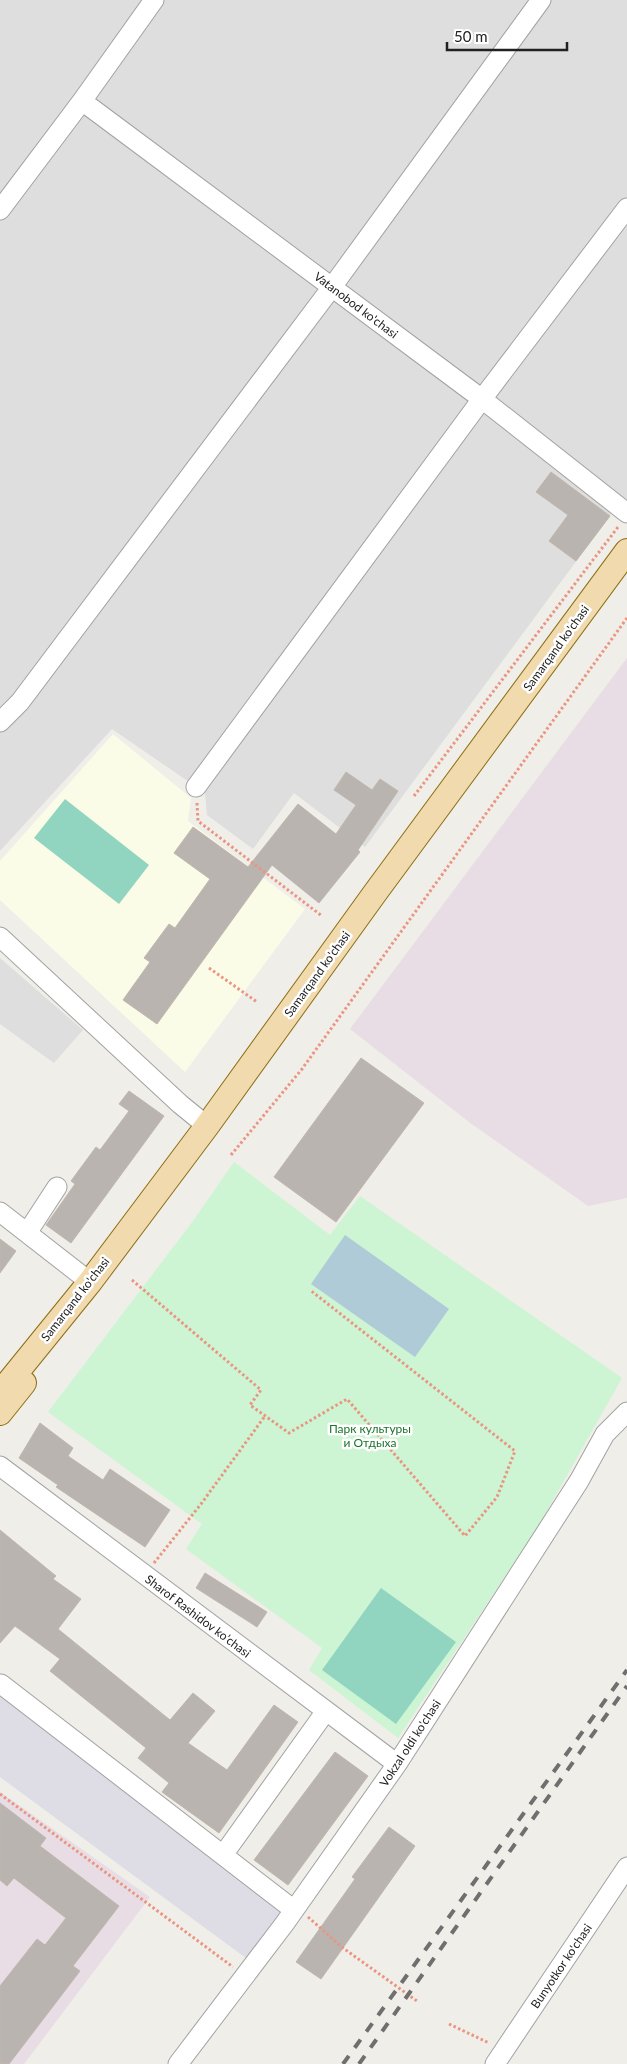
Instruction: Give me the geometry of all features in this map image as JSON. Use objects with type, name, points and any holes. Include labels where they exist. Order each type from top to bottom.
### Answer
[{"type":"main road","name":"Samarqand ko'chasi","points":[[0,1413],[103,1283],[212,1130],[375,893],[627,551]]},
{"type":"main road","name":"Samarqand ko'chasi","points":[[0,1393],[212,1130],[627,577]]},
{"type":"street","points":[[0,210],[82,101],[154,0]]},
{"type":"street","points":[[0,722],[20,702],[332,287],[541,0]]},
{"type":"street","name":"Vatanobod ko'chasi","points":[[82,101],[482,399],[624,517]]},
{"type":"street","points":[[196,787],[482,399],[627,208]]},
{"type":"street","points":[[0,937],[180,1104],[212,1130]]},
{"type":"street","points":[[27,1233],[57,1187]]},
{"type":"street","points":[[0,1212],[90,1282]]},
{"type":"street","name":"Vokzal oldi ko'chasi","points":[[178,2064],[296,1908],[397,1764],[579,1482],[605,1434],[627,1412]]},
{"type":"street","name":"Sharof Rashidov ko’chasi","points":[[0,1466],[144,1576],[397,1764]]},
{"type":"street","points":[[1,1684],[223,1855],[296,1908]]},
{"type":"street","points":[[223,1855],[326,1711]]},
{"type":"street","name":"Bunyotkor ko'chasi","points":[[500,2057],[627,1867]]},
{"type":"path","points":[[414,796],[624,517]]},
{"type":"path","points":[[231,1155],[302,1069],[627,618]]},
{"type":"path","points":[[196,787],[198,821],[322,916]]},
{"type":"path","points":[[210,968],[258,1002]]},
{"type":"path","points":[[132,1280],[261,1390],[250,1405],[289,1433],[347,1399],[465,1536],[497,1497],[515,1451],[310,1290]]},
{"type":"path","points":[[144,1576],[201,1504],[265,1416]]},
{"type":"path","points":[[0,1794],[245,1976]]},
{"type":"path","points":[[296,1908],[343,1948],[417,2001]]},
{"type":"path","points":[[449,2024],[500,2057]]},
{"type":"shaded area","points":[[0,0],[627,0],[627,499],[623,498],[365,847],[294,793],[253,849],[207,815],[205,793],[112,729],[0,851]]},
{"type":"shaded area","points":[[627,658],[627,1198],[588,1206],[469,1122],[350,1029]]},
{"type":"shaded area","points":[[113,734],[191,798],[188,821],[305,909],[185,1072],[0,900],[0,861]]},
{"type":"shaded area","points":[[0,958],[83,1030],[54,1063],[0,1024]]},
{"type":"shaded area","points":[[0,1692],[294,1910],[254,1964],[0,1777]]},
{"type":"shaded area","points":[[0,1792],[150,1897],[24,2064],[0,2064]]},
{"type":"green space","points":[[65,799],[149,865],[119,904],[34,838]]},
{"type":"green space","name":"Парк культуры и Отдыха","points":[[234,1162],[330,1235],[360,1196],[622,1378],[539,1525],[398,1738],[309,1670],[322,1648],[186,1549],[202,1524],[48,1412],[193,1221]]},
{"type":"green space","points":[[381,1588],[456,1642],[396,1724],[322,1670]]},
{"type":"water","points":[[345,1235],[449,1309],[415,1357],[311,1284]]},
{"type":"building","points":[[551,472],[610,516],[576,561],[549,541],[568,515],[536,492]]},
{"type":"building","points":[[346,772],[372,790],[380,779],[398,791],[358,850],[360,852],[319,903],[272,865],[157,1024],[123,1000],[150,962],[144,958],[169,924],[175,928],[210,879],[174,853],[193,827],[248,867],[298,804],[336,834],[356,805],[334,790]]},
{"type":"building","points":[[361,1058],[424,1103],[336,1222],[274,1177]]},
{"type":"building","points":[[129,1091],[164,1116],[71,1243],[46,1225],[75,1184],[71,1181],[96,1147],[100,1150],[129,1111],[119,1104]]},
{"type":"building","points":[[0,1239],[16,1251],[0,1273]]},
{"type":"building","points":[[40,1423],[73,1448],[68,1456],[103,1480],[110,1469],[170,1510],[145,1547],[56,1487],[58,1485],[19,1458]]},
{"type":"building","points":[[0,1530],[56,1576],[53,1579],[81,1599],[58,1629],[170,1720],[193,1693],[215,1711],[188,1743],[227,1770],[274,1705],[298,1722],[219,1833],[162,1792],[169,1783],[138,1758],[146,1748],[50,1671],[60,1659],[15,1626],[0,1643]]},
{"type":"building","points":[[205,1573],[267,1612],[257,1627],[196,1588]]},
{"type":"building","points":[[335,1752],[368,1776],[288,1885],[254,1860]]},
{"type":"building","points":[[0,1803],[46,1838],[40,1846],[119,1906],[73,1966],[80,1971],[9,2064],[0,2064],[0,1986],[37,1939],[45,1945],[66,1918],[14,1878],[7,1886],[0,1880]]},
{"type":"building","points":[[389,1827],[415,1846],[321,1979],[296,1962],[355,1879],[352,1877]]},
{"type":"railway","points":[[343,2064],[627,1670]]},
{"type":"railway","points":[[359,2064],[627,1686]]}]
